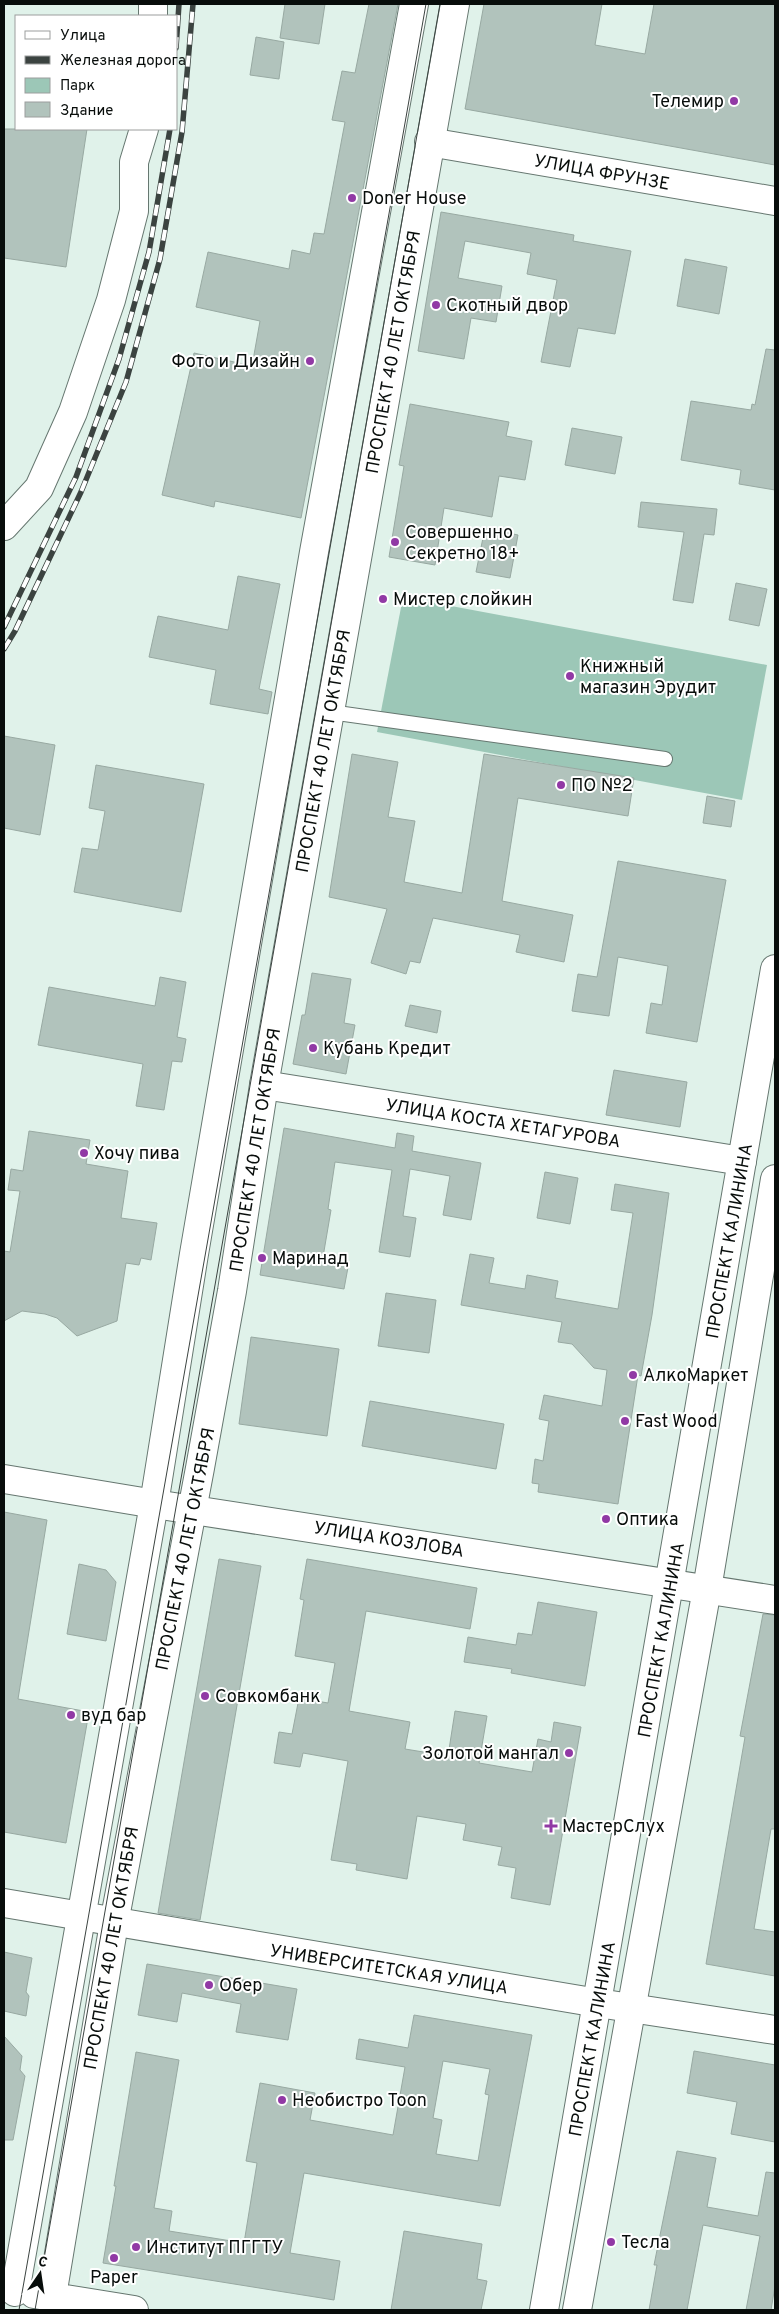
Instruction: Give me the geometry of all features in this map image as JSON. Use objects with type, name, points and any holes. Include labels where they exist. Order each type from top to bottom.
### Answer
[{"type":"street","name":"ПРОСПЕКТ 40 ЛЕТ ОКТЯБРЯ","points":[[9,2291],[80,1917],[154,1504],[194,1254],[314,552],[414,4]]},
{"type":"street","name":"ПРОСПЕКТ 40 ЛЕТ ОКТЯБРЯ","points":[[52,2296],[114,1923],[193,1509],[232,1291],[264,1085],[429,142],[455,4]]},
{"type":"street","points":[[4,526],[39,488],[73,412],[110,300],[134,211],[134,162],[144,130]]},
{"type":"street","name":"УЛИЦА ФРУНЗЕ","points":[[429,142],[775,202]]},
{"type":"street","name":"ПРОСПЕКТ КАЛИНИНА","points":[[544,2310],[671,1583],[775,969]]},
{"type":"street","name":"УЛИЦА КОСТА ХЕТАГУРОВА","points":[[264,1085],[742,1160]]},
{"type":"street","name":"ПРОСПЕКТ КАЛИНИНА","points":[[577,2310],[707,1589],[775,1179]]},
{"type":"street","name":"УЛИЦА КОЗЛОВА","points":[[4,1479],[775,1600]]},
{"type":"street","name":"УНИВЕРСИТЕТСКАЯ УЛИЦА","points":[[4,1903],[598,2004],[775,2030]]},
{"type":"street","points":[[9,2291],[52,2296],[134,2310]]},
{"type":"lane","points":[[330,712],[665,759]]},
{"type":"green space","points":[[403,597],[767,665],[742,800],[377,732]]},
{"type":"building","points":[[285,4],[325,4],[319,44],[280,38]]},
{"type":"building","points":[[369,4],[398,4],[301,518],[215,501],[214,507],[162,495],[194,353],[252,366],[260,321],[196,307],[208,252],[289,269],[292,250],[310,254],[314,233],[324,234],[345,122],[332,120],[342,71],[355,73]]},
{"type":"building","points":[[484,4],[602,4],[595,45],[645,54],[654,4],[775,4],[775,165],[465,109]]},
{"type":"building","points":[[256,37],[284,42],[279,79],[250,75]]},
{"type":"building","points":[[4,129],[87,130],[66,267],[4,258]]},
{"type":"building","points":[[441,212],[574,235],[573,241],[631,251],[615,334],[578,328],[570,367],[541,362],[557,280],[527,274],[531,253],[465,241],[458,278],[502,286],[496,322],[471,318],[464,359],[418,351]]},
{"type":"building","points":[[685,259],[727,267],[719,314],[677,306]]},
{"type":"building","points":[[766,349],[775,350],[775,490],[739,484],[741,470],[681,460],[691,401],[751,410],[752,404],[755,405]]},
{"type":"building","points":[[410,404],[509,422],[506,436],[532,441],[525,480],[499,476],[492,517],[444,508],[435,565],[389,557],[404,466],[399,465]]},
{"type":"building","points":[[572,428],[622,437],[615,474],[565,465]]},
{"type":"building","points":[[641,502],[717,509],[714,535],[704,534],[693,603],[673,600],[684,532],[638,527]]},
{"type":"building","points":[[485,528],[518,535],[510,578],[476,572]]},
{"type":"building","points":[[238,576],[280,584],[259,689],[272,692],[268,714],[210,704],[216,670],[149,657],[158,616],[228,630]]},
{"type":"building","points":[[736,583],[767,589],[759,626],[729,620]]},
{"type":"building","points":[[4,736],[55,745],[40,835],[4,828]]},
{"type":"building","points":[[352,754],[398,762],[388,817],[415,821],[404,882],[462,893],[484,754],[634,778],[628,816],[518,798],[502,901],[573,915],[564,962],[516,952],[520,935],[433,918],[420,963],[410,961],[406,974],[371,963],[387,909],[329,897]]},
{"type":"building","points":[[96,765],[204,784],[181,912],[74,892],[82,848],[98,850],[105,811],[89,808]]},
{"type":"building","points":[[707,796],[735,801],[731,827],[703,823]]},
{"type":"building","points":[[618,861],[726,880],[697,1042],[646,1033],[651,1003],[662,1005],[668,966],[618,957],[609,1016],[572,1011],[578,974],[597,977]]},
{"type":"building","points":[[312,973],[351,979],[344,1023],[355,1025],[346,1074],[293,1064],[302,1015],[305,1015]]},
{"type":"building","points":[[160,977],[186,982],[177,1037],[186,1039],[182,1062],[172,1061],[164,1110],[136,1106],[143,1064],[38,1045],[49,987],[155,1006]]},
{"type":"building","points":[[410,1005],[441,1011],[437,1033],[405,1026]]},
{"type":"building","points":[[614,1070],[687,1082],[680,1127],[606,1115]]},
{"type":"building","points":[[284,1128],[395,1148],[397,1133],[414,1136],[412,1151],[481,1163],[471,1220],[443,1215],[450,1176],[410,1169],[403,1216],[416,1218],[410,1257],[379,1252],[392,1170],[335,1162],[328,1209],[331,1210],[323,1257],[349,1262],[344,1289],[260,1275]]},
{"type":"building","points":[[29,1131],[90,1140],[86,1164],[128,1171],[121,1218],[157,1223],[151,1260],[141,1258],[139,1265],[126,1263],[117,1321],[77,1336],[57,1318],[45,1314],[22,1311],[4,1321],[4,1251],[10,1252],[20,1191],[8,1190],[11,1169],[23,1171]]},
{"type":"building","points":[[545,1172],[578,1178],[570,1224],[537,1218]]},
{"type":"building","points":[[615,1184],[669,1193],[652,1315],[641,1376],[638,1375],[618,1504],[538,1492],[539,1484],[532,1483],[535,1459],[543,1461],[549,1421],[539,1419],[544,1395],[602,1406],[607,1370],[594,1368],[572,1344],[558,1342],[562,1322],[461,1305],[470,1254],[494,1258],[489,1283],[525,1289],[527,1275],[558,1281],[555,1298],[618,1309],[633,1213],[611,1210]]},
{"type":"building","points":[[386,1293],[436,1300],[429,1353],[378,1346]]},
{"type":"building","points":[[251,1337],[339,1349],[327,1436],[239,1424]]},
{"type":"building","points":[[370,1401],[504,1424],[496,1469],[362,1446]]},
{"type":"building","points":[[4,1512],[47,1520],[18,1699],[89,1712],[66,1843],[4,1832]]},
{"type":"building","points":[[219,1559],[261,1566],[200,1920],[158,1913]]},
{"type":"building","points":[[307,1559],[477,1588],[470,1629],[366,1611],[349,1711],[410,1722],[405,1749],[448,1756],[455,1711],[487,1716],[479,1763],[532,1772],[538,1739],[551,1742],[554,1722],[581,1727],[550,1905],[511,1898],[516,1868],[498,1865],[502,1847],[463,1840],[466,1824],[417,1816],[407,1879],[356,1870],[357,1864],[331,1860],[348,1761],[303,1753],[300,1767],[274,1763],[279,1732],[292,1734],[299,1698],[328,1703],[335,1663],[295,1656],[304,1600],[300,1599]]},
{"type":"building","points":[[79,1564],[106,1570],[116,1582],[106,1641],[67,1634]]},
{"type":"building","points":[[538,1602],[597,1612],[585,1686],[511,1673],[512,1669],[464,1662],[468,1637],[516,1645],[518,1633],[532,1635]]},
{"type":"building","points":[[763,1614],[775,1615],[775,1829],[771,1829],[754,1929],[775,1932],[775,1976],[706,1964],[745,1737],[740,1736]]},
{"type":"building","points":[[4,1952],[32,1958],[26,1992],[29,1996],[26,2016],[4,2011]]},
{"type":"building","points":[[147,1964],[297,1989],[288,2040],[236,2032],[241,2004],[182,1993],[177,2022],[138,2015]]},
{"type":"building","points":[[414,2015],[532,2035],[500,2206],[304,2173],[290,2253],[340,2261],[334,2300],[103,2263],[136,2052],[179,2060],[154,2208],[172,2211],[169,2231],[244,2243],[257,2163],[246,2161],[260,2083],[315,2093],[310,2120],[393,2135],[405,2067],[356,2059],[359,2039],[408,2048]],"holes":[[[443,2061],[490,2069],[485,2094],[489,2095],[478,2161],[436,2154],[442,2120],[433,2118]]]},
{"type":"building","points":[[4,2036],[22,2056],[20,2070],[25,2076],[13,2140],[4,2140]]},
{"type":"building","points":[[694,2051],[775,2065],[775,2142],[731,2134],[737,2102],[687,2093]]},
{"type":"building","points":[[677,2151],[716,2158],[707,2207],[758,2216],[766,2172],[775,2173],[775,2286],[771,2310],[746,2310],[760,2236],[703,2225],[687,2310],[649,2310],[657,2265],[654,2265]]},
{"type":"building","points":[[404,2231],[482,2244],[477,2279],[487,2281],[481,2310],[391,2310]]},
{"type":"tram line","points":[[19,2310],[426,4]]},
{"type":"tram line","points":[[35,2310],[440,4]]},
{"type":"railway","points":[[178,19],[179,4]]},
{"type":"railway","points":[[4,649],[15,631],[81,492],[126,382],[160,259],[182,132],[193,4]]},
{"type":"railway","points":[[4,627],[76,477],[119,359],[149,252],[170,130]]},
{"type":"place","name":"Телемир","points":[[734,101]]},
{"type":"place","name":"Doner House","points":[[352,198]]},
{"type":"place","name":"Скотный двор","points":[[436,305]]},
{"type":"place","name":"Фото и Дизайн","points":[[310,361]]},
{"type":"place","name":"Совершенно Секретно 18+","points":[[395,542]]},
{"type":"place","name":"Мистер слойкин","points":[[383,599]]},
{"type":"place","name":"Книжный магазин Эрудит","points":[[570,676]]},
{"type":"place","name":"ПО №2","points":[[561,785]]},
{"type":"place","name":"Кубань Кредит","points":[[313,1048]]},
{"type":"place","name":"Хочу пива","points":[[84,1153]]},
{"type":"place","name":"Маринад","points":[[262,1258]]},
{"type":"place","name":"АлкоМаркет","points":[[633,1375]]},
{"type":"place","name":"Fast Wood","points":[[625,1421]]},
{"type":"place","name":"Оптика","points":[[606,1519]]},
{"type":"place","name":"Совкомбанк","points":[[205,1696]]},
{"type":"place","name":"вуд бар","points":[[71,1715]]},
{"type":"place","name":"Золотой мангал","points":[[569,1753]]},
{"type":"place","name":"МастерСлух","points":[[551,1826]]},
{"type":"place","name":"Обер","points":[[209,1985]]},
{"type":"place","name":"Необистро Toon","points":[[282,2100]]},
{"type":"place","name":"Тесла","points":[[611,2242]]},
{"type":"place","name":"Институт ПГГТУ","points":[[136,2247]]},
{"type":"place","name":"Paper","points":[[114,2258]]}]
